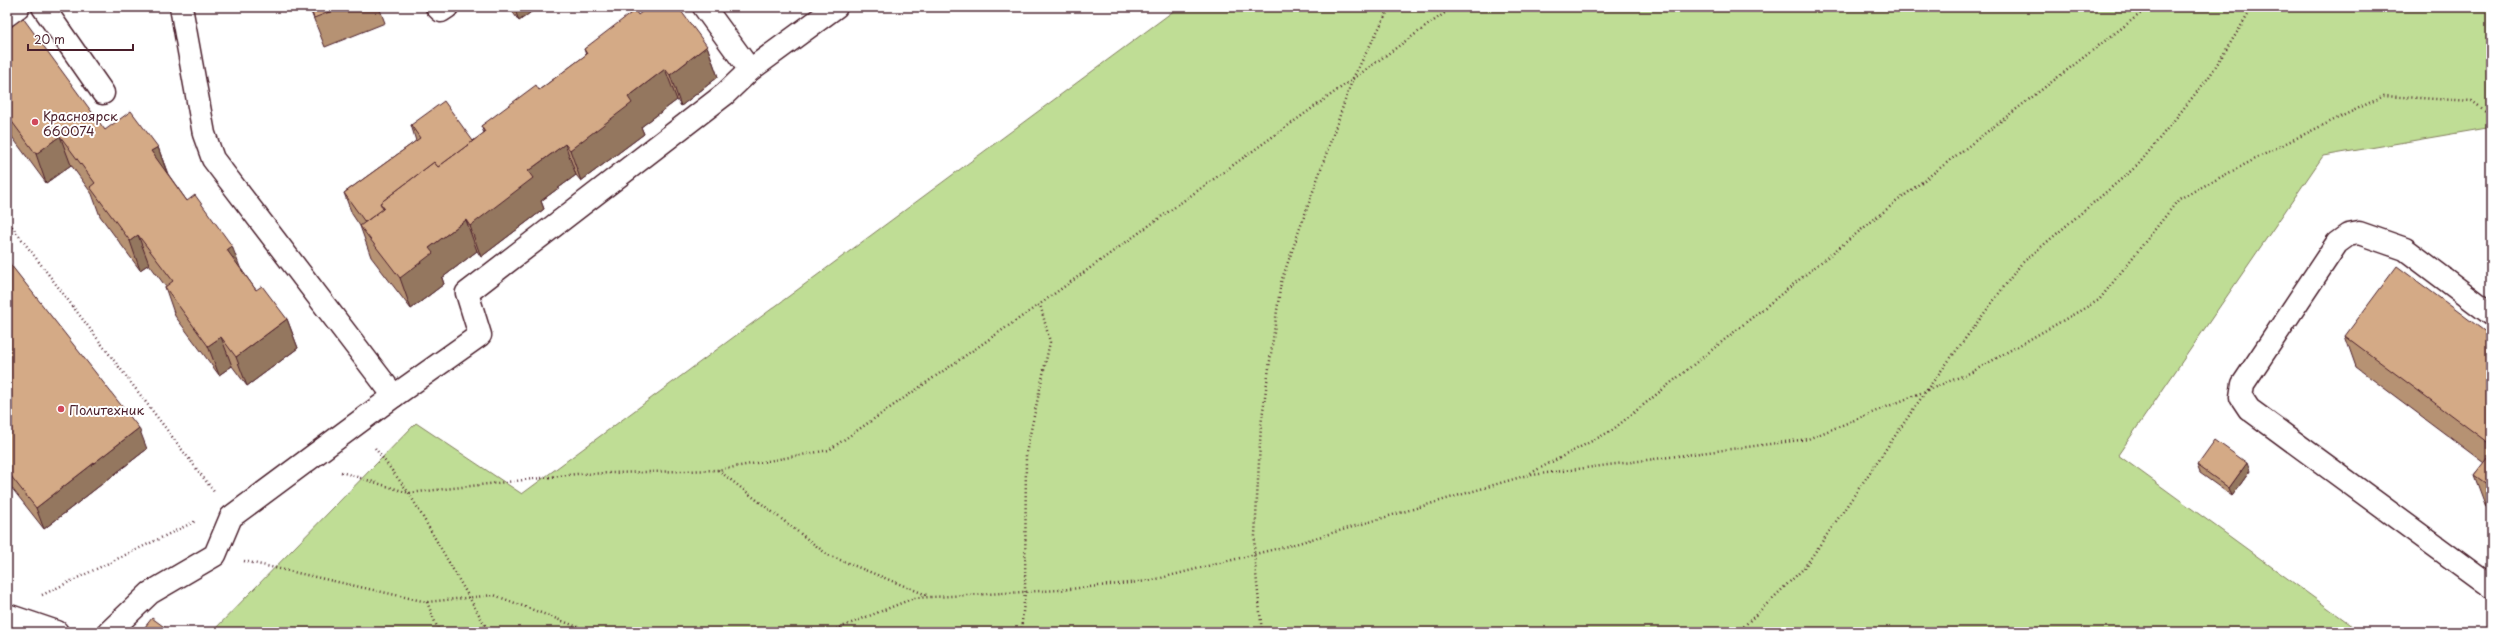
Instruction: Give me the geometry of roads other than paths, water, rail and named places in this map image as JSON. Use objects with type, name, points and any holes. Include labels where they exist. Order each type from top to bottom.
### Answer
[{"type":"lane","points":[[7,15],[18,7]]},
{"type":"lane","points":[[43,7],[103,93]]},
{"type":"lane","points":[[181,7],[204,134],[212,159],[394,396]]},
{"type":"lane","points":[[437,7],[441,11],[447,7]]},
{"type":"lane","points":[[704,7],[750,70]]},
{"type":"lane","points":[[109,632],[150,593],[215,555],[228,512],[306,461],[480,335],[467,293],[725,94],[750,70],[836,7]]},
{"type":"lane","points":[[2491,314],[2405,250],[2359,234],[2348,234],[2337,243],[2243,384],[2241,397],[2249,409],[2491,587]]},
{"type":"lane","points":[[7,615],[57,632]]},
{"type":"place","name":"Красноярск 660074","points":[[35,122]]},
{"type":"place","name":"Политехник","points":[[61,409]]}]
